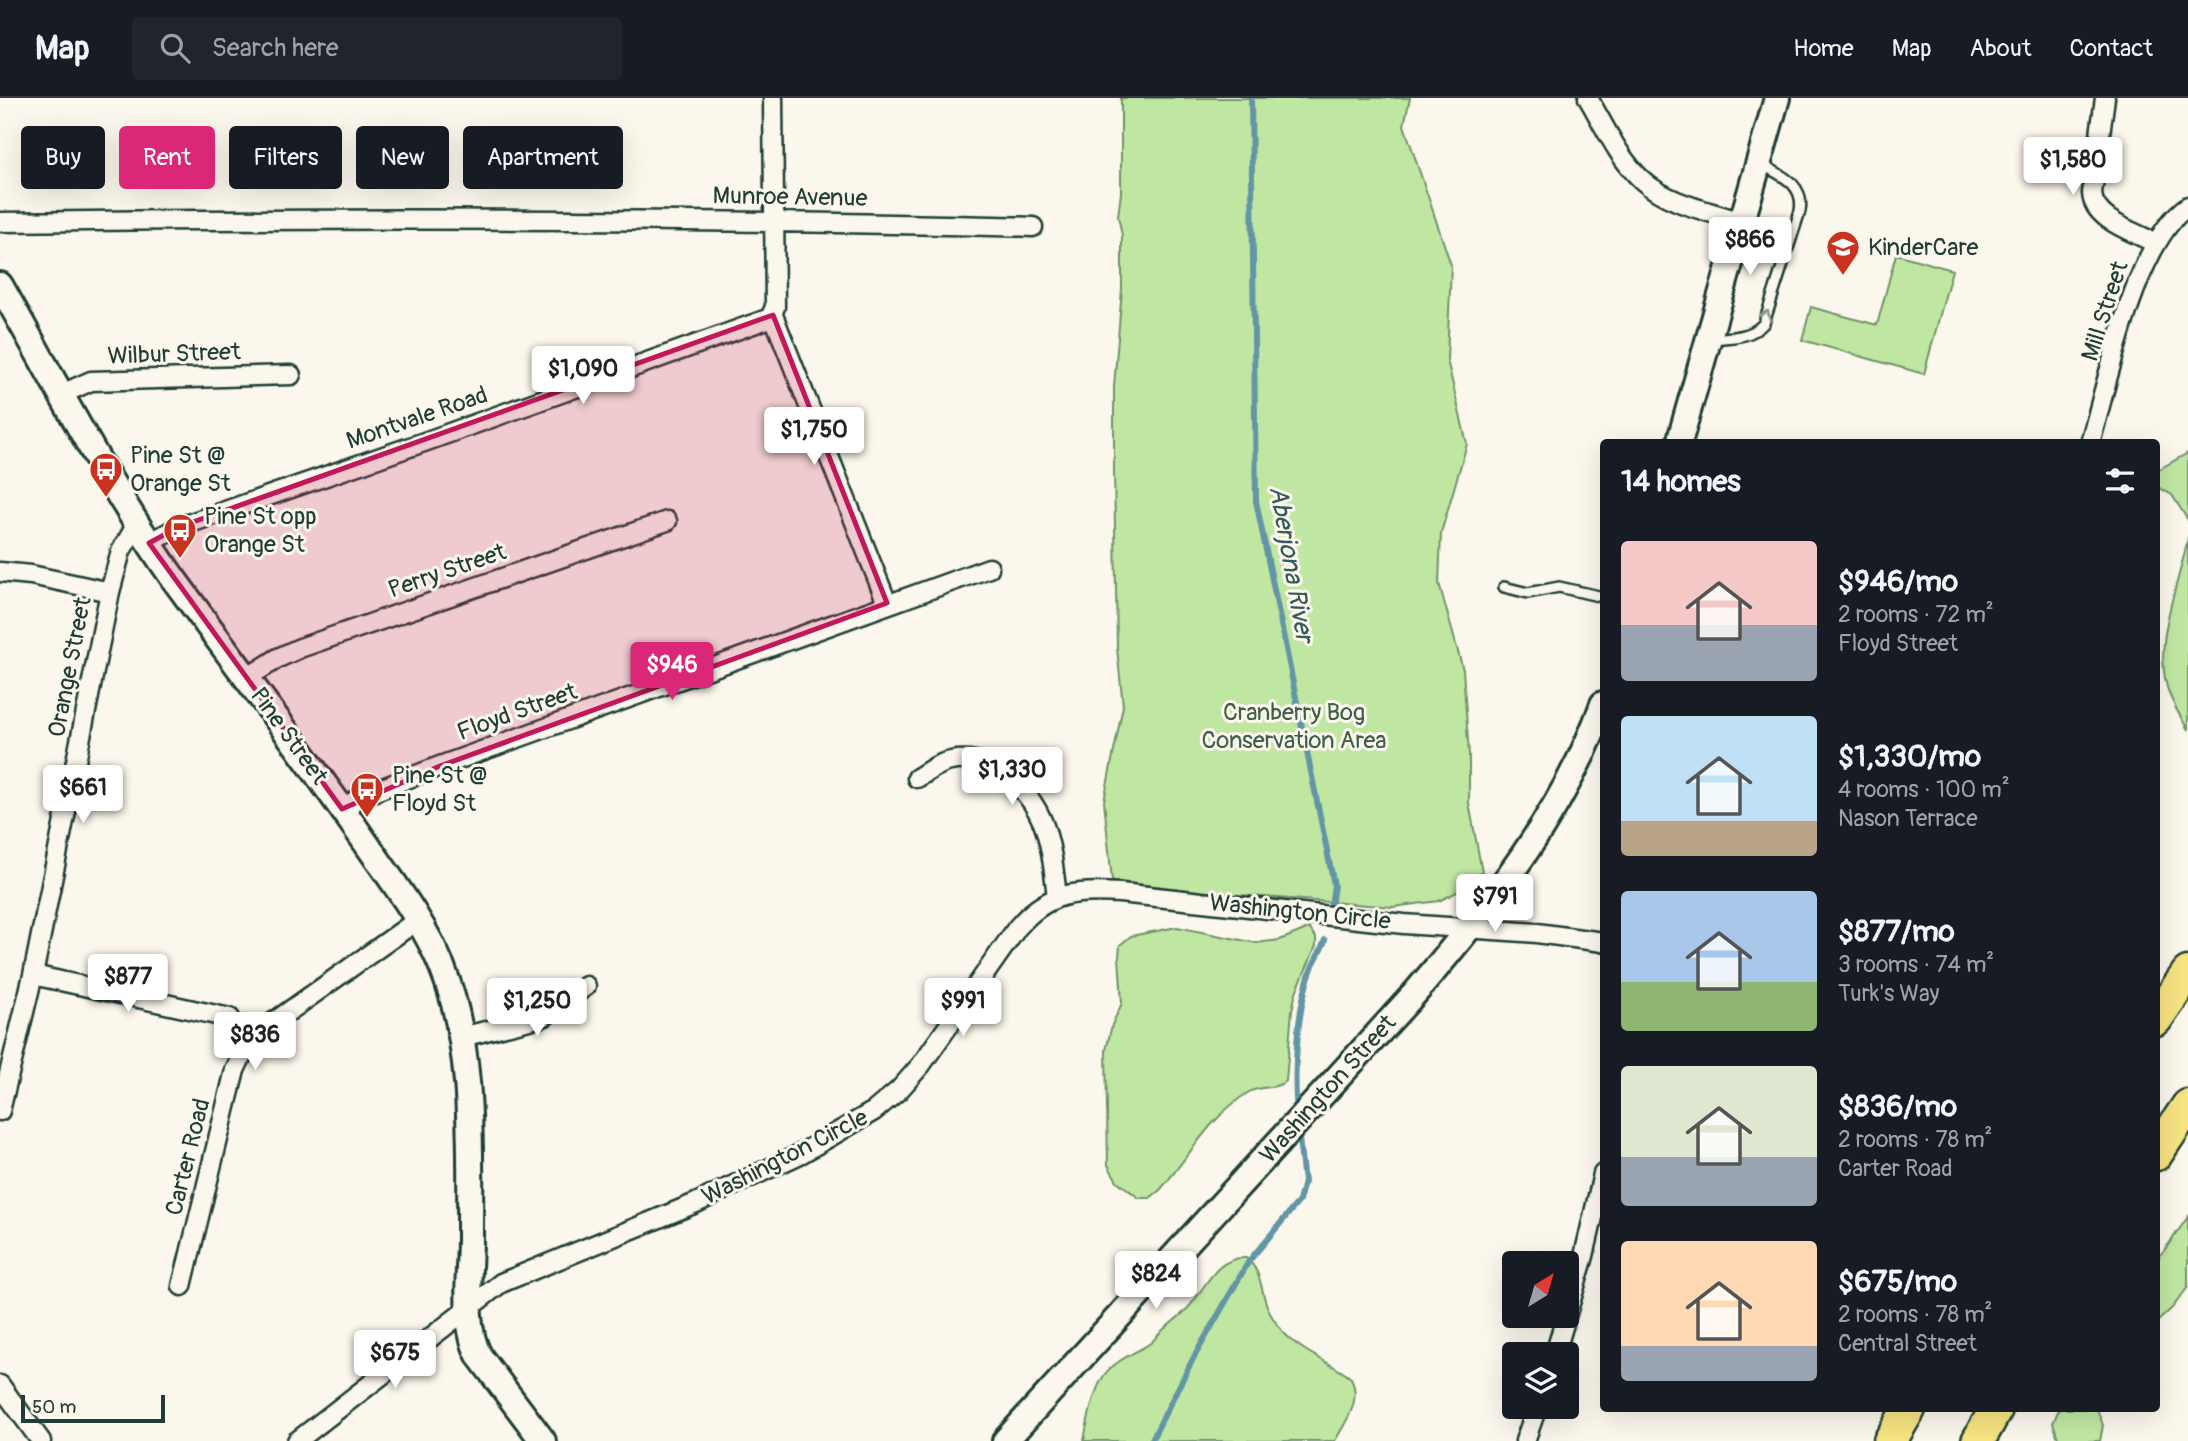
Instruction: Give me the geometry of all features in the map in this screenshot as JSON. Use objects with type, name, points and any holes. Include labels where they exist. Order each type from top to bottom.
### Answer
[{"type":"highway","points":[[2160,1013],[2188,973]]},
{"type":"highway","points":[[2160,1148],[2188,1106]]},
{"type":"highway","points":[[1890,1441],[1907,1412]]},
{"type":"highway","points":[[1978,1441],[1994,1412]]},
{"type":"main road","points":[[1680,439],[1777,98]]},
{"type":"main road","name":"Pine Street","points":[[0,285],[143,533],[419,919],[444,972],[463,1037],[468,1139],[469,1307]]},
{"type":"main road","name":"Washington Street","points":[[1005,1441],[1416,992],[1472,927],[1518,864],[1553,808],[1600,711]]},
{"type":"main road","points":[[469,1307],[478,1354],[543,1441]]},
{"type":"street","points":[[772,98],[773,316],[887,603]]},
{"type":"street","points":[[1588,98],[1631,168],[1644,182],[1667,197],[1742,222]]},
{"type":"street","points":[[2105,98],[2092,192],[2093,203],[2101,214],[2155,243]]},
{"type":"street","name":"Mill Street","points":[[2091,439],[2124,324],[2155,243],[2170,220],[2188,206]]},
{"type":"street","name":"Munroe Avenue","points":[[0,222],[286,218],[773,220],[1033,227]]},
{"type":"street","name":"Montvale Road","points":[[143,533],[179,527],[773,316]]},
{"type":"street","name":"Wilbur Street","points":[[62,394],[91,382],[291,375]]},
{"type":"street","name":"Perry Street","points":[[247,678],[293,651],[667,521]]},
{"type":"street","name":"Orange Street","points":[[0,1111],[33,975],[110,592],[121,551],[143,533]]},
{"type":"street","name":"Floyd Street","points":[[342,809],[362,796],[440,766],[989,568]]},
{"type":"street","points":[[0,572],[31,575],[110,592]]},
{"type":"street","points":[[917,778],[944,763],[959,760],[995,768],[1010,778],[1029,797],[1042,821],[1054,868],[1057,897]]},
{"type":"street","name":"Washington Circle","points":[[297,1441],[508,1279],[696,1203],[802,1153],[874,1111],[899,1090],[920,1065],[993,958],[1023,920],[1038,907],[1057,897],[1082,892],[1111,893],[1404,924],[1472,927]]},
{"type":"street","name":"Carter Road","points":[[182,1286],[233,1078],[246,1047],[264,1030],[419,919]]},
{"type":"street","points":[[1472,927],[1600,942]]},
{"type":"street","points":[[33,975],[230,1018]]},
{"type":"street","points":[[463,1037],[549,1014],[586,986]]},
{"type":"street","points":[[1559,1342],[1578,1279],[1600,1187]]},
{"type":"street","points":[[0,1385],[41,1441]]},
{"type":"street","points":[[1525,1441],[1533,1419]]},
{"type":"lane","points":[[1709,339],[1747,335],[1755,332],[1764,323],[1800,211],[1800,197],[1794,183],[1759,163]]},
{"type":"lane","points":[[1504,587],[1528,593],[1559,587],[1600,596]]},
{"type":"highlighted area","points":[[773,315],[887,603],[440,766],[342,809],[149,543],[179,527]]},
{"type":"green space","name":"Cranberry Bog Conservation Area","points":[[1121,98],[1410,98],[1404,125],[1451,265],[1447,360],[1467,444],[1441,533],[1439,583],[1463,670],[1469,755],[1469,803],[1482,872],[1461,890],[1439,901],[1393,907],[1212,893],[1112,881],[1104,801],[1123,706],[1117,648],[1114,469],[1114,387],[1122,289],[1122,235],[1118,216],[1121,193]]},
{"type":"green space","points":[[1896,254],[1952,270],[1924,374],[1802,340],[1811,307],[1877,325]]},
{"type":"green space","points":[[2188,453],[2188,520],[2172,495],[2160,488],[2160,469]]},
{"type":"green space","points":[[2188,537],[2188,730],[2170,696],[2163,657],[2168,616]]},
{"type":"green space","points":[[1177,927],[1256,943],[1280,940],[1309,928],[1316,938],[1316,946],[1296,992],[1292,1010],[1286,1081],[1277,1086],[1249,1092],[1235,1102],[1211,1125],[1160,1190],[1150,1198],[1139,1198],[1117,1181],[1108,1165],[1106,1050],[1112,1025],[1122,1003],[1120,945],[1131,936]]},
{"type":"green space","points":[[2188,1217],[2188,1287],[2160,1319],[2160,1256]]},
{"type":"green space","points":[[1246,1258],[1255,1268],[1270,1313],[1284,1333],[1351,1378],[1354,1403],[1335,1441],[1084,1441],[1094,1397],[1109,1369],[1151,1342],[1182,1314],[1219,1268],[1227,1262]]},
{"type":"green space","points":[[2058,1412],[2098,1412],[2103,1425],[2100,1441],[2059,1441],[2053,1423]]},
{"type":"waterway","name":"Aberjona River","points":[[1251,98],[1256,501],[1334,885],[1331,906]]},
{"type":"waterway","name":"Aberjona River","points":[[1297,1112],[1296,1057],[1303,999],[1313,965],[1325,940]]},
{"type":"waterway","name":"Aberjona River","points":[[1151,1441],[1194,1357],[1249,1261],[1299,1201],[1304,1182],[1298,1130]]},
{"type":"place","name":"KinderCare","points":[[1843,277]]},
{"type":"place","name":"Pine St @ Orange St","points":[[106,499]]},
{"type":"place","name":"Pine St opp Orange St","points":[[180,560]]},
{"type":"place","name":"Pine St @ Floyd St","points":[[367,819]]}]
